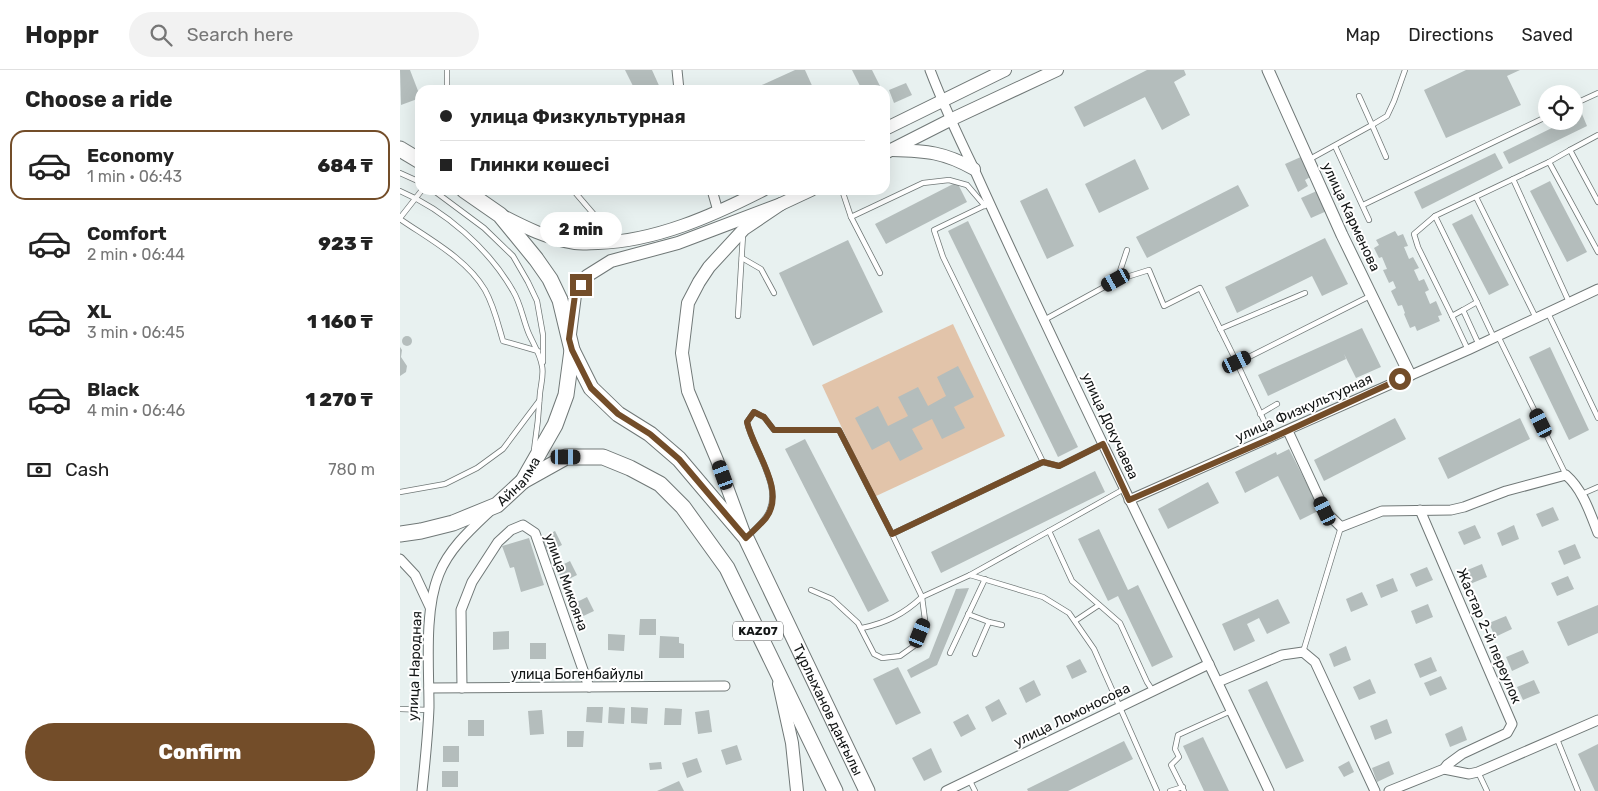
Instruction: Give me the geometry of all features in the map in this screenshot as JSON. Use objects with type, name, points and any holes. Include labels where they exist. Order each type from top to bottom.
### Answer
[{"type":"highway","points":[[400,149],[415,158]]},
{"type":"highway","name":"Айналма","points":[[400,534],[453,523],[497,505],[523,480],[554,426],[566,395],[570,345],[560,300],[550,279],[500,214],[472,195]]},
{"type":"highway","name":"Тұрлыханов даңғылы","points":[[570,345],[591,388],[618,414],[650,434],[679,459],[746,538],[867,791]]},
{"type":"highway","name":"Тұрлыханов даңғылы","points":[[523,480],[566,457],[603,457],[630,468],[660,484],[683,507],[727,568],[835,791]]},
{"type":"main road","points":[[890,127],[1005,70]]},
{"type":"main road","points":[[890,150],[1057,70]]},
{"type":"main road","points":[[890,152],[913,150],[935,153],[954,158],[974,169]]},
{"type":"main road","points":[[500,214],[536,232],[576,243],[618,242],[672,230],[752,195]]},
{"type":"main road","points":[[570,345],[575,295],[587,276],[611,261],[678,243],[801,195]]},
{"type":"main road","points":[[746,538],[688,390],[682,353],[688,303],[709,267],[744,229],[781,204]]},
{"type":"main road","points":[[775,667],[792,743],[798,791]]},
{"type":"street","points":[[677,70],[678,85]]},
{"type":"street","name":"улица Докучаева","points":[[930,70],[950,120],[974,169],[987,205],[1269,791]]},
{"type":"street","name":"улица Карменова","points":[[1268,70],[1308,160],[1410,375]]},
{"type":"street","points":[[713,195],[718,211]]},
{"type":"street","name":"улица Физкультурная","points":[[1129,500],[1288,431],[1598,289]]},
{"type":"street","points":[[1288,431],[1325,511],[1341,527],[1382,511],[1451,510],[1464,507],[1506,491],[1566,475],[1582,494],[1598,533]]},
{"type":"street","name":"улица Народная","points":[[422,791],[429,688],[430,607],[439,574],[451,552],[468,532],[497,505]]},
{"type":"street","name":"Жастар 2-й переулок","points":[[1389,791],[1444,769],[1447,764],[1462,754],[1507,733],[1512,724],[1420,510]]},
{"type":"street","name":"улица Микояна","points":[[462,688],[461,610],[472,582],[498,542],[511,530],[523,525],[535,533],[589,688]]},
{"type":"street","points":[[400,559],[415,575],[430,607]]},
{"type":"street","points":[[1218,682],[1282,655],[1303,652],[1315,662],[1375,791]]},
{"type":"street","name":"улица Ломоносова","points":[[946,791],[961,788],[969,779],[1209,664]]},
{"type":"street","name":"улица Богенбайулы","points":[[429,688],[725,686]]},
{"type":"street","points":[[1444,769],[1469,774],[1478,772],[1598,720]]},
{"type":"lane","points":[[447,70],[447,85]]},
{"type":"lane","points":[[1308,160],[1387,116],[1405,70]]},
{"type":"lane","points":[[1583,100],[1598,93]]},
{"type":"lane","points":[[1359,96],[1386,157]]},
{"type":"lane","points":[[1363,205],[1538,121]]},
{"type":"lane","points":[[1468,350],[1418,247],[1414,234],[1435,216],[1548,162],[1598,135]]},
{"type":"lane","points":[[1335,146],[1369,220]]},
{"type":"lane","points":[[1570,150],[1598,202]]},
{"type":"lane","points":[[1548,162],[1598,252]]},
{"type":"lane","points":[[400,173],[415,180]]},
{"type":"lane","points":[[1513,179],[1570,302]]},
{"type":"lane","points":[[851,217],[923,183],[949,180],[967,185],[987,205],[934,230],[943,257],[1043,462]]},
{"type":"lane","points":[[400,191],[415,198],[457,226],[495,264],[514,293],[543,368]]},
{"type":"lane","points":[[418,195],[400,219],[462,263],[474,274],[493,306],[503,341],[538,351]]},
{"type":"lane","points":[[440,195],[484,228],[513,256],[528,282],[536,301],[543,336],[543,368],[539,422],[532,464]]},
{"type":"lane","points":[[577,195],[618,242]]},
{"type":"lane","points":[[844,195],[851,217],[880,273]]},
{"type":"lane","points":[[1476,197],[1536,318]]},
{"type":"lane","points":[[1435,216],[1566,475]]},
{"type":"lane","points":[[738,316],[744,229]]},
{"type":"lane","points":[[1116,280],[1127,250]]},
{"type":"lane","points":[[742,258],[760,269],[774,293]]},
{"type":"lane","points":[[1044,320],[1116,280],[1148,270],[1164,306],[1200,288],[1272,438]]},
{"type":"lane","points":[[1220,329],[1305,293]]},
{"type":"lane","points":[[1237,362],[1371,295]]},
{"type":"lane","points":[[1452,316],[1477,302]]},
{"type":"lane","points":[[1463,310],[1479,345]]},
{"type":"lane","points":[[1548,313],[1598,418]]},
{"type":"lane","points":[[400,492],[445,484],[477,468],[503,448],[540,401]]},
{"type":"lane","points":[[1260,414],[1277,404]]},
{"type":"lane","points":[[746,538],[767,517],[774,497],[768,472],[749,434],[747,422],[754,412],[764,417],[774,430],[839,430],[922,597],[925,620],[914,646],[900,656],[882,658],[874,654],[862,628],[832,599],[810,590]]},
{"type":"lane","points":[[892,534],[1043,462],[1059,466],[1103,444]]},
{"type":"lane","points":[[1582,494],[1598,487]]},
{"type":"lane","points":[[862,628],[877,625],[894,618],[910,609],[922,597],[970,575],[1124,489]]},
{"type":"lane","points":[[1303,652],[1341,527]]},
{"type":"lane","points":[[1049,531],[1072,581],[1120,624],[1153,691]]},
{"type":"lane","points":[[970,575],[1043,597],[1069,613],[1094,649],[1157,791]]},
{"type":"lane","points":[[950,653],[985,579]]},
{"type":"lane","points":[[1075,621],[1099,605]]},
{"type":"lane","points":[[968,614],[1002,625]]},
{"type":"lane","points":[[975,654],[989,622]]},
{"type":"lane","points":[[400,708],[428,710]]},
{"type":"lane","points":[[1170,791],[1184,789],[1171,764],[1179,757],[1174,749],[1178,735],[1232,711]]},
{"type":"lane","points":[[1557,739],[1578,791]]},
{"type":"lane","points":[[1478,772],[1487,791]]},
{"type":"lane","points":[[969,779],[976,791]]},
{"type":"shaded area","points":[[953,324],[1005,436],[874,497],[822,385]]},
{"type":"building","points":[[400,70],[410,70],[416,85],[415,100],[401,105]]},
{"type":"building","points":[[625,70],[652,70],[659,85],[632,85]]},
{"type":"building","points":[[795,70],[805,70],[812,85],[762,85]]},
{"type":"building","points":[[852,70],[872,70],[880,85],[860,85]]},
{"type":"building","points":[[1147,70],[1184,70],[1186,75],[1174,82],[1190,115],[1162,130],[1145,97],[1084,127],[1074,107]]},
{"type":"building","points":[[1466,70],[1520,70],[1507,76],[1521,105],[1446,138],[1424,90]]},
{"type":"building","points":[[906,83],[912,95],[894,103],[890,90]]},
{"type":"building","points":[[1583,116],[1587,126],[1583,128]]},
{"type":"building","points":[[1548,130],[1579,130],[1509,164],[1503,152]]},
{"type":"building","points":[[1495,153],[1503,168],[1422,209],[1414,192]]},
{"type":"building","points":[[1303,156],[1312,176],[1305,180],[1308,186],[1298,192],[1285,164]]},
{"type":"building","points":[[1135,159],[1149,189],[1099,213],[1085,184]]},
{"type":"building","points":[[1550,181],[1587,252],[1567,262],[1530,191]]},
{"type":"building","points":[[957,182],[967,202],[886,244],[875,224]]},
{"type":"building","points":[[1238,185],[1249,206],[1147,258],[1136,237]]},
{"type":"building","points":[[1047,188],[1074,246],[1047,259],[1020,201]]},
{"type":"building","points":[[1319,190],[1329,210],[1311,218],[1301,198]]},
{"type":"building","points":[[1472,214],[1509,285],[1489,295],[1452,224]]},
{"type":"building","points":[[968,221],[1078,447],[1058,457],[948,231]]},
{"type":"building","points":[[1395,231],[1398,236],[1403,234],[1408,246],[1404,247],[1409,259],[1413,257],[1419,268],[1414,270],[1419,281],[1424,279],[1429,290],[1425,292],[1430,304],[1436,301],[1442,315],[1438,316],[1440,321],[1417,331],[1415,326],[1410,328],[1402,305],[1398,306],[1391,291],[1396,288],[1393,281],[1389,283],[1383,270],[1387,269],[1382,257],[1379,258],[1374,248],[1379,245],[1376,240]]},
{"type":"building","points":[[1325,238],[1348,284],[1322,296],[1312,276],[1237,313],[1225,287]]},
{"type":"building","points":[[848,240],[883,312],[813,346],[779,273]]},
{"type":"building","points":[[1362,328],[1381,367],[1356,378],[1344,354],[1346,359],[1268,396],[1258,375]]},
{"type":"building","points":[[405,336],[409,336],[412,341],[411,345],[405,346],[402,343],[402,339]]},
{"type":"building","points":[[400,347],[402,350],[401,357],[407,366],[406,372],[400,376]]},
{"type":"building","points":[[1550,347],[1589,430],[1569,440],[1529,357]]},
{"type":"building","points":[[958,366],[974,397],[954,407],[965,428],[942,439],[932,419],[912,429],[923,449],[900,461],[889,441],[872,450],[855,418],[878,406],[888,426],[908,416],[898,397],[918,387],[928,406],[946,396],[937,377]]},
{"type":"building","points":[[1395,418],[1406,439],[1324,481],[1314,460]]},
{"type":"building","points":[[1520,418],[1530,439],[1448,479],[1438,458]]},
{"type":"building","points":[[805,439],[889,601],[868,612],[785,449]]},
{"type":"building","points":[[1289,449],[1320,510],[1300,520],[1278,476],[1245,493],[1235,472],[1276,452],[1277,455]]},
{"type":"building","points":[[1095,471],[1105,492],[941,573],[931,552]]},
{"type":"building","points":[[1208,482],[1219,503],[1168,529],[1158,509]]},
{"type":"building","points":[[1553,507],[1559,520],[1542,527],[1536,514]]},
{"type":"building","points":[[1475,525],[1481,538],[1464,545],[1458,532]]},
{"type":"building","points":[[1514,525],[1519,539],[1502,546],[1497,533]]},
{"type":"building","points":[[1099,529],[1128,590],[1138,585],[1173,657],[1152,667],[1118,596],[1108,601],[1078,539]]},
{"type":"building","points":[[555,531],[562,545],[548,552],[541,538]]},
{"type":"building","points":[[529,538],[544,585],[521,592],[514,567],[510,568],[502,546]]},
{"type":"building","points":[[1575,544],[1581,558],[1564,565],[1558,551]]},
{"type":"building","points":[[570,561],[577,575],[563,582],[556,568]]},
{"type":"building","points":[[1482,564],[1487,577],[1470,584],[1465,571]]},
{"type":"building","points":[[1427,567],[1433,580],[1416,587],[1410,574]]},
{"type":"building","points":[[1568,576],[1574,589],[1557,596],[1551,583]]},
{"type":"building","points":[[1393,578],[1398,591],[1381,598],[1376,585]]},
{"type":"building","points":[[969,588],[937,665],[911,678],[907,670],[929,658],[956,589]]},
{"type":"building","points":[[1362,592],[1368,605],[1351,612],[1346,599]]},
{"type":"building","points":[[587,597],[594,611],[579,618],[573,604]]},
{"type":"building","points":[[1278,599],[1290,623],[1267,634],[1259,618],[1247,624],[1255,641],[1234,651],[1222,624]]},
{"type":"building","points":[[1428,604],[1433,617],[1416,624],[1411,611]]},
{"type":"building","points":[[1598,605],[1598,633],[1568,646],[1557,622]]},
{"type":"building","points":[[1506,616],[1512,629],[1495,637],[1489,623]]},
{"type":"building","points":[[640,619],[656,619],[656,635],[639,635]]},
{"type":"building","points":[[509,631],[509,649],[493,650],[493,632]]},
{"type":"building","points":[[608,634],[625,635],[624,651],[608,650]]},
{"type":"building","points":[[660,636],[679,637],[679,643],[684,644],[684,658],[659,658]]},
{"type":"building","points":[[530,643],[546,643],[546,659],[530,659]]},
{"type":"building","points":[[1346,646],[1351,660],[1334,667],[1329,654]]},
{"type":"building","points":[[1523,650],[1529,663],[1512,671],[1506,657]]},
{"type":"building","points":[[1431,657],[1437,671],[1420,678],[1414,664]]},
{"type":"building","points":[[1080,659],[1087,672],[1072,679],[1066,666]]},
{"type":"building","points":[[898,667],[921,713],[896,725],[873,679]]},
{"type":"building","points":[[1441,676],[1447,689],[1430,696],[1424,683]]},
{"type":"building","points":[[1370,679],[1376,693],[1359,700],[1353,687]]},
{"type":"building","points":[[1034,680],[1041,695],[1026,703],[1019,688]]},
{"type":"building","points":[[1534,680],[1540,693],[1523,700],[1517,687]]},
{"type":"building","points":[[1267,681],[1304,761],[1286,769],[1248,690]]},
{"type":"building","points":[[999,699],[1007,714],[992,722],[985,707]]},
{"type":"building","points":[[587,707],[603,707],[602,723],[586,722]]},
{"type":"building","points":[[609,707],[625,708],[624,724],[608,723]]},
{"type":"building","points":[[631,707],[648,708],[647,724],[631,723]]},
{"type":"building","points":[[665,708],[682,709],[681,725],[664,725]]},
{"type":"building","points":[[542,710],[544,734],[530,735],[528,711]]},
{"type":"building","points":[[709,710],[712,732],[698,734],[695,712]]},
{"type":"building","points":[[968,714],[976,729],[961,737],[953,722]]},
{"type":"building","points":[[1387,719],[1392,733],[1375,740],[1370,726]]},
{"type":"building","points":[[468,720],[484,720],[484,736],[468,736]]},
{"type":"building","points":[[1462,726],[1467,740],[1450,747],[1445,734]]},
{"type":"building","points":[[567,731],[584,731],[583,747],[567,747]]},
{"type":"building","points":[[1203,737],[1229,791],[1204,791],[1183,746]]},
{"type":"building","points":[[1124,741],[1133,759],[1068,791],[1028,791],[1027,789]]},
{"type":"building","points":[[1598,744],[1598,791],[1595,791],[1578,754]]},
{"type":"building","points":[[737,745],[742,760],[726,765],[721,750]]},
{"type":"building","points":[[443,746],[459,746],[459,762],[443,762]]},
{"type":"building","points":[[931,748],[942,772],[924,781],[912,758]]},
{"type":"building","points":[[697,758],[702,772],[687,778],[682,763]]},
{"type":"building","points":[[1349,761],[1354,772],[1344,777],[1338,767]]},
{"type":"building","points":[[1389,761],[1394,774],[1377,782],[1372,768]]},
{"type":"building","points":[[661,762],[662,769],[650,770],[649,763]]},
{"type":"building","points":[[442,771],[458,771],[458,787],[442,787]]},
{"type":"building","points":[[679,781],[684,791],[657,791]]},
{"type":"route","points":[[581,285],[575,295],[569,339],[572,350],[591,388],[618,414],[650,434],[679,459],[746,538],[767,517],[774,497],[768,472],[749,434],[747,422],[754,412],[764,417],[774,430],[839,430],[892,534],[1043,462],[1059,466],[1103,444],[1129,500],[1272,438],[1400,379]]}]
